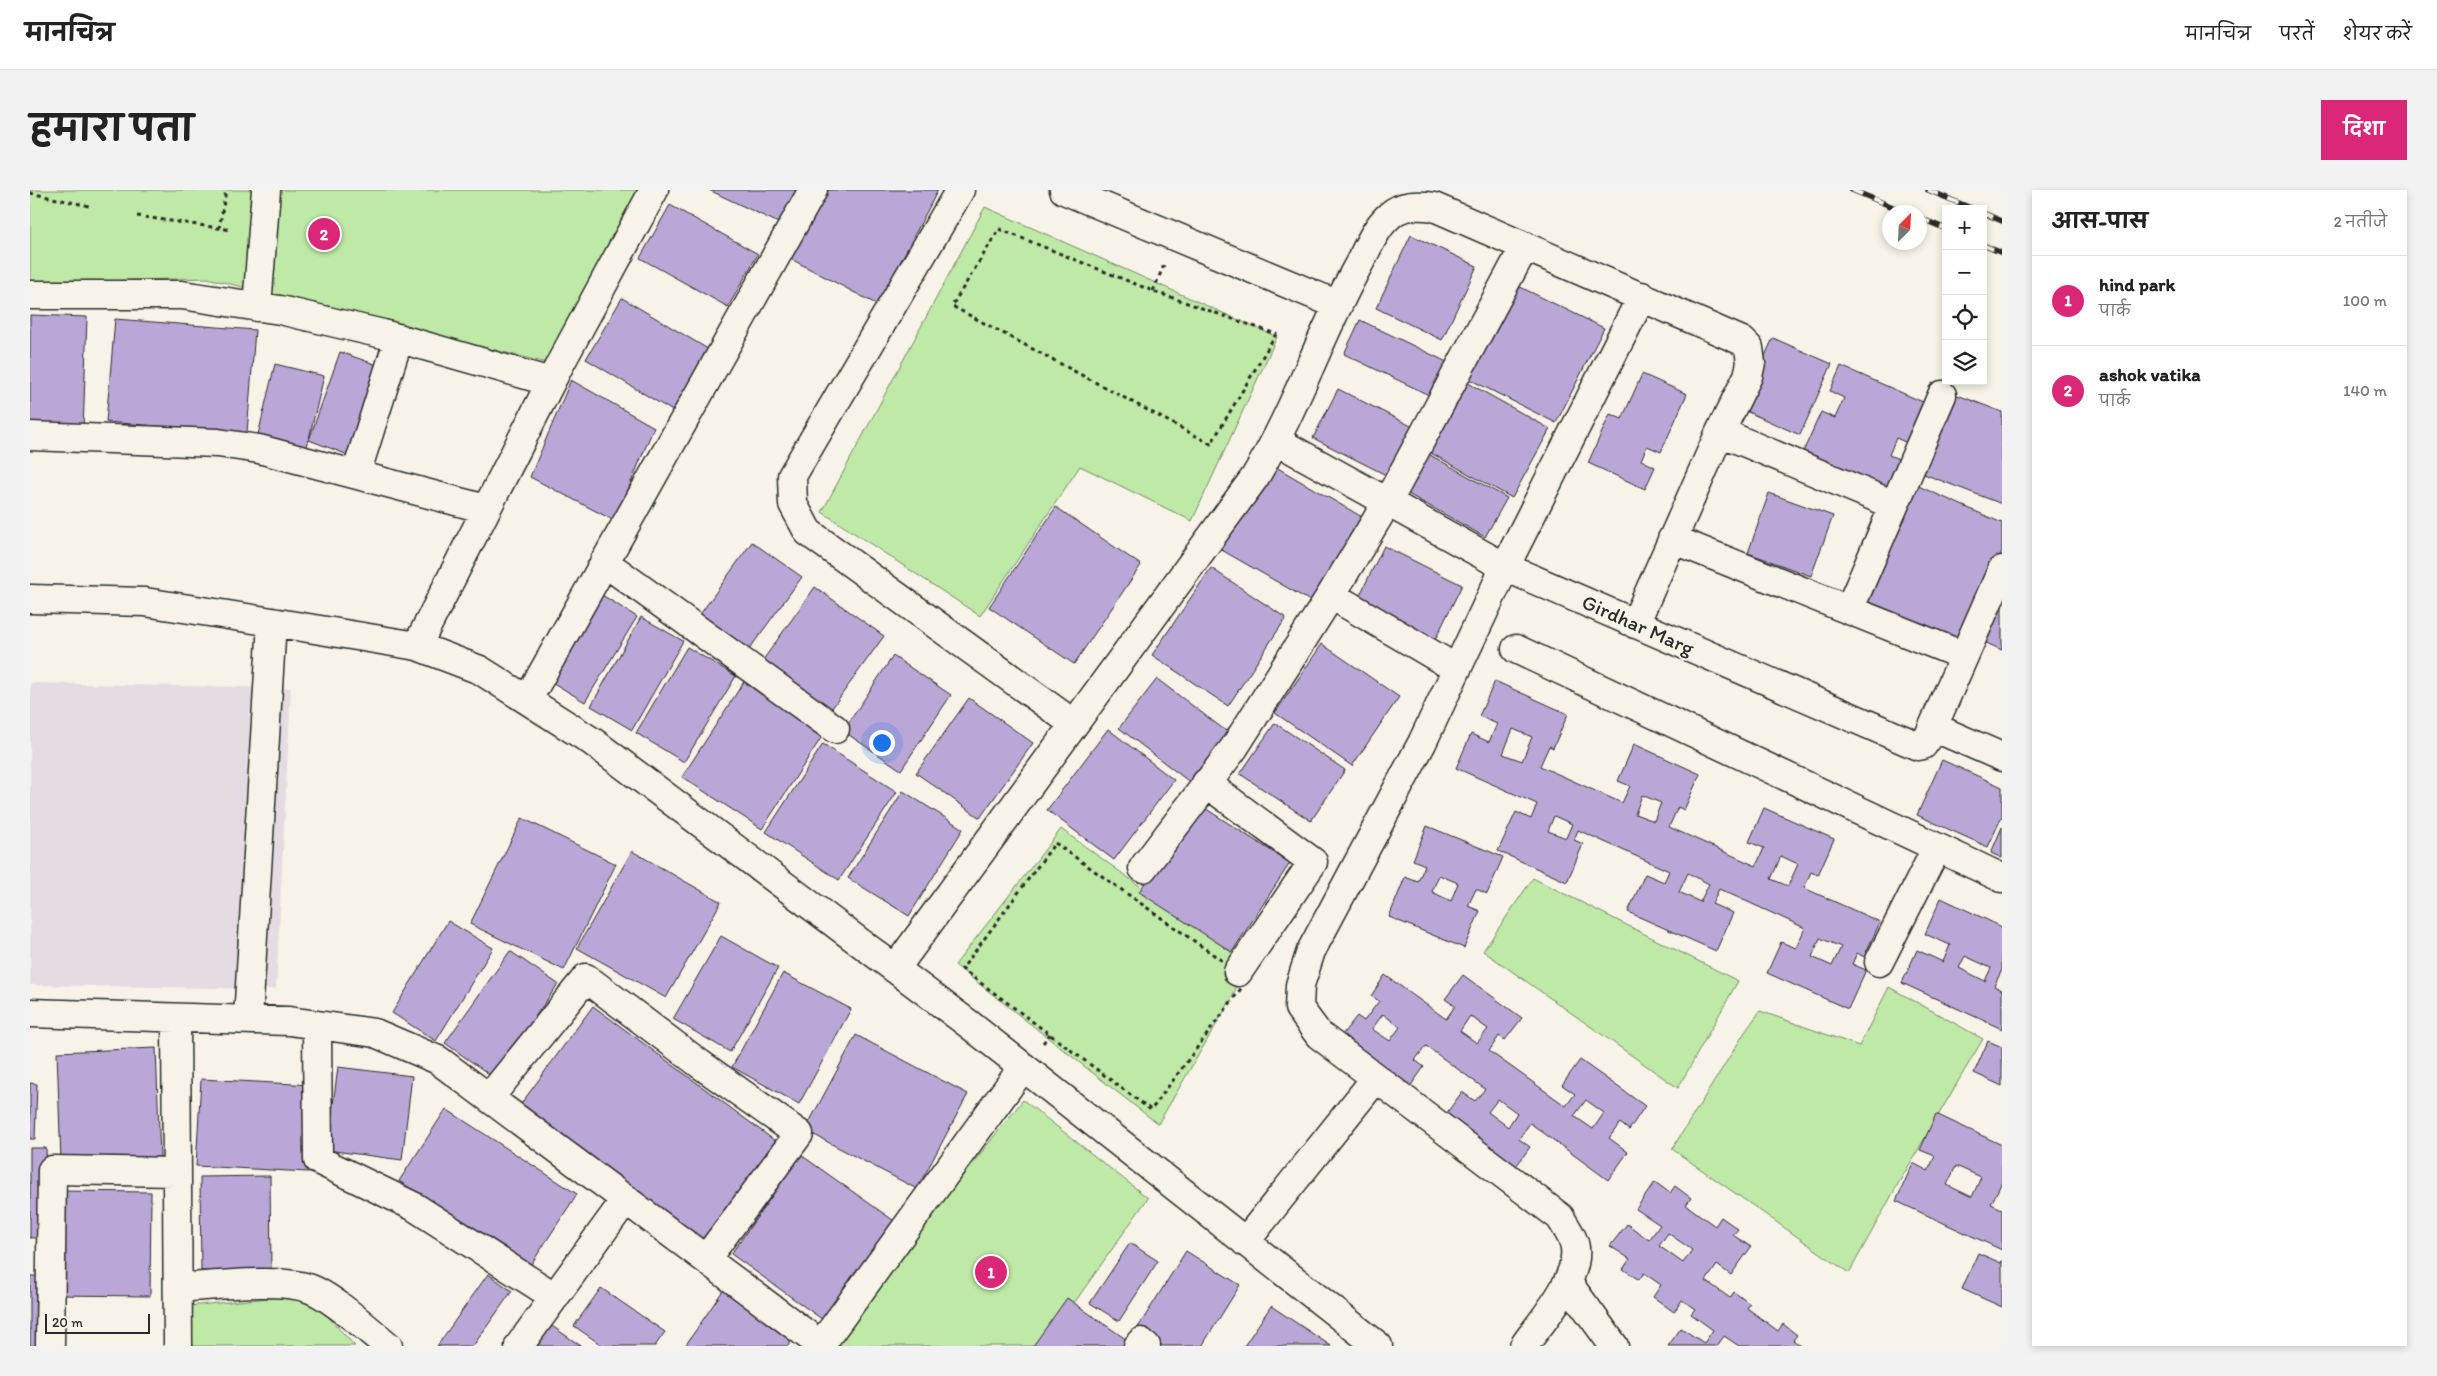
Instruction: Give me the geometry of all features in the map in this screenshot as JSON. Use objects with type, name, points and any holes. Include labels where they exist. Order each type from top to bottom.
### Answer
[{"type":"street","points":[[257,307],[266,190]]},
{"type":"street","points":[[417,646],[551,382],[654,190]]},
{"type":"street","points":[[528,699],[813,190]]},
{"type":"street","points":[[960,190],[792,476],[793,504],[808,532],[1074,724]]},
{"type":"street","points":[[1064,190],[1336,304]]},
{"type":"street","points":[[895,969],[1254,478],[1276,441],[1336,304],[1380,225],[1394,211],[1415,205],[1434,207],[1642,296],[1742,341],[1749,348],[1750,363],[1748,376],[1720,432],[1634,624]]},
{"type":"street","points":[[1142,868],[1234,748],[1331,595],[1388,501],[1525,246]]},
{"type":"street","points":[[30,295],[182,295],[280,310],[399,338],[551,382]]},
{"type":"street","points":[[1524,1346],[1568,1283],[1575,1266],[1576,1246],[1560,1217],[1319,1035],[1299,1008],[1300,985],[1311,950],[1422,743],[1505,567],[1642,296]]},
{"type":"street","points":[[356,474],[399,338]]},
{"type":"street","points":[[1849,610],[1942,395]]},
{"type":"street","points":[[1720,432],[1894,505]]},
{"type":"street","points":[[30,436],[218,443],[259,449],[486,509]]},
{"type":"street","name":"Girdhar Marg","points":[[1276,441],[1505,567],[1634,624],[1910,744],[1924,745],[1933,727]]},
{"type":"street","points":[[1672,539],[1964,656]]},
{"type":"street","points":[[604,562],[835,729]]},
{"type":"street","points":[[2002,570],[1933,727],[2002,757]]},
{"type":"street","points":[[1331,595],[1457,670]]},
{"type":"street","points":[[30,599],[145,602],[272,622],[417,646],[480,670],[593,742],[895,969],[1023,1066],[1378,1346]]},
{"type":"street","points":[[248,1020],[272,622]]},
{"type":"street","points":[[1516,649],[1936,849],[2002,878]]},
{"type":"street","points":[[1206,783],[1313,862],[1238,972]]},
{"type":"street","points":[[1880,962],[1936,849]]},
{"type":"street","points":[[489,1098],[586,978],[700,1064],[799,1134],[706,1259]]},
{"type":"street","points":[[30,1013],[289,1021],[375,1033],[438,1060],[821,1345],[1023,1066]]},
{"type":"street","points":[[176,1018],[178,1346]]},
{"type":"street","points":[[317,1025],[318,1160],[413,1206],[555,1297]]},
{"type":"street","points":[[1245,1242],[1376,1078]]},
{"type":"street","points":[[50,1346],[52,1170],[177,1172]]},
{"type":"street","points":[[519,1346],[626,1200]]},
{"type":"street","points":[[1568,1283],[1614,1346]]},
{"type":"street","points":[[178,1288],[287,1284],[310,1288],[336,1305],[388,1346]]},
{"type":"street","points":[[1138,1346],[1141,1342],[1146,1346]]},
{"type":"path","points":[[137,216],[219,229],[226,190]]},
{"type":"path","points":[[30,193],[88,206]]},
{"type":"path","points":[[999,229],[1153,291],[1276,334],[1211,444],[952,306],[999,229]]},
{"type":"path","points":[[1056,842],[1238,972],[1248,979],[1151,1110],[962,969],[1056,842]]},
{"type":"shaded area","points":[[30,683],[291,688],[276,989],[30,985]]},
{"type":"green space","points":[[30,190],[638,190],[559,366],[207,278],[30,283]]},
{"type":"green space","points":[[985,207],[1277,337],[1192,521],[1080,466],[980,616],[822,512]]},
{"type":"green space","points":[[1061,829],[1246,963],[1233,996],[1158,1124],[955,965]]},
{"type":"green space","points":[[1533,878],[1738,981],[1678,1088],[1483,951]]},
{"type":"green space","points":[[1889,987],[1983,1039],[1898,1184],[1849,1273],[1672,1149],[1760,1011],[1859,1046]]},
{"type":"green space","points":[[1023,1100],[1148,1198],[1044,1346],[827,1346]]},
{"type":"green space","points":[[307,1294],[355,1346],[179,1346],[179,1307]]},
{"type":"building","points":[[709,190],[802,190],[785,226]]},
{"type":"building","points":[[828,190],[938,190],[878,305],[791,259]]},
{"type":"building","points":[[670,205],[758,254],[728,307],[640,258]]},
{"type":"building","points":[[1411,235],[1477,266],[1442,340],[1376,308]]},
{"type":"building","points":[[1508,281],[1604,328],[1556,423],[1461,375]]},
{"type":"building","points":[[622,298],[713,352],[676,413],[586,359]]},
{"type":"building","points":[[30,315],[87,317],[83,431],[30,428]]},
{"type":"building","points":[[115,319],[255,330],[247,433],[106,422]]},
{"type":"building","points":[[1360,320],[1451,364],[1435,398],[1344,354]]},
{"type":"building","points":[[1773,338],[1832,364],[1800,435],[1741,409]]},
{"type":"building","points":[[340,352],[383,367],[351,456],[309,440]]},
{"type":"building","points":[[275,364],[324,376],[306,451],[257,439]]},
{"type":"building","points":[[1841,366],[1932,406],[1914,446],[1896,438],[1889,455],[1906,462],[1892,494],[1802,454],[1821,412],[1835,418],[1844,398],[1830,391]]},
{"type":"building","points":[[1642,374],[1687,394],[1661,452],[1647,446],[1641,460],[1655,467],[1645,489],[1588,463],[1610,414],[1622,419]]},
{"type":"building","points":[[1461,379],[1550,429],[1512,498],[1422,448]]},
{"type":"building","points":[[571,380],[654,427],[615,521],[530,477]]},
{"type":"building","points":[[1338,389],[1415,428],[1390,477],[1313,438]]},
{"type":"building","points":[[1947,391],[2002,412],[2002,504],[1916,471]]},
{"type":"building","points":[[1423,451],[1507,498],[1485,537],[1401,490]]},
{"type":"building","points":[[1269,463],[1369,521],[1319,606],[1220,549]]},
{"type":"building","points":[[1916,485],[2002,523],[2002,551],[1960,646],[1864,603]]},
{"type":"building","points":[[1769,493],[1833,516],[1811,576],[1748,553]]},
{"type":"building","points":[[1056,507],[1141,565],[1074,664],[989,607]]},
{"type":"building","points":[[752,542],[802,577],[745,655],[696,620]]},
{"type":"building","points":[[1384,546],[1462,585],[1432,646],[1354,607]]},
{"type":"building","points":[[1211,568],[1286,618],[1228,706],[1152,655]]},
{"type":"building","points":[[2002,578],[2002,650],[1975,638]]},
{"type":"building","points":[[815,587],[884,636],[827,715],[758,667]]},
{"type":"building","points":[[602,595],[637,617],[585,702],[550,681]]},
{"type":"building","points":[[641,617],[683,641],[632,730],[591,706]]},
{"type":"building","points":[[1322,644],[1399,697],[1352,766],[1275,713]]},
{"type":"building","points":[[687,647],[736,676],[684,762],[636,733]]},
{"type":"building","points":[[893,656],[951,695],[901,770],[843,731]]},
{"type":"building","points":[[1157,679],[1238,740],[1200,790],[1119,728]]},
{"type":"building","points":[[745,680],[825,732],[762,829],[682,777]]},
{"type":"building","points":[[1495,681],[1568,714],[1553,748],[1549,746],[1540,766],[1622,803],[1630,786],[1618,781],[1634,744],[1700,774],[1684,810],[1678,807],[1669,827],[1756,866],[1764,848],[1749,842],[1764,808],[1834,839],[1818,875],[1811,872],[1804,888],[1880,922],[1864,957],[1857,953],[1852,964],[1866,970],[1848,1009],[1767,973],[1781,942],[1796,948],[1805,928],[1739,898],[1719,889],[1712,904],[1733,913],[1716,951],[1628,912],[1645,874],[1664,882],[1669,871],[1578,830],[1574,840],[1583,844],[1567,882],[1498,851],[1516,812],[1531,819],[1537,804],[1456,768],[1471,734],[1489,742],[1497,724],[1479,716]],"holes":[[[1513,729],[1532,737],[1522,761],[1503,754]],[[1642,795],[1661,803],[1654,821],[1635,814]],[[1554,816],[1572,824],[1566,838],[1548,831]],[[1781,856],[1798,864],[1788,886],[1771,879]],[[1688,873],[1709,884],[1700,902],[1679,892]],[[1820,938],[1841,947],[1832,966],[1812,957]]]},
{"type":"building","points":[[969,698],[1033,743],[980,818],[916,773]]},
{"type":"building","points":[[1275,723],[1345,770],[1311,821],[1240,774]]},
{"type":"building","points":[[1108,729],[1174,780],[1114,860],[1047,810]]},
{"type":"building","points":[[823,744],[897,792],[839,880],[766,832]]},
{"type":"building","points":[[1942,760],[2002,787],[2002,816],[1988,847],[1917,815]]},
{"type":"building","points":[[903,791],[963,829],[909,916],[848,878]]},
{"type":"building","points":[[1197,803],[1290,863],[1232,952],[1139,892]]},
{"type":"building","points":[[522,818],[616,864],[564,970],[470,924]]},
{"type":"building","points":[[1427,826],[1503,857],[1487,894],[1476,889],[1468,906],[1480,911],[1464,948],[1389,917],[1405,877],[1418,882],[1425,865],[1413,860]],"holes":[[[1439,875],[1458,883],[1451,901],[1432,892]]]},
{"type":"building","points":[[2002,827],[2002,858],[1991,853]]},
{"type":"building","points":[[632,851],[721,902],[666,998],[577,948]]},
{"type":"building","points":[[1941,898],[2002,927],[2002,970],[1994,986],[2002,990],[2002,1029],[1902,983],[1917,950],[1943,962],[1950,945],[1925,934]],"holes":[[[1965,956],[1991,968],[1985,981],[1959,968]]]},
{"type":"building","points":[[448,921],[493,948],[436,1041],[392,1013]]},
{"type":"building","points":[[721,936],[778,968],[730,1052],[673,1019]]},
{"type":"building","points":[[510,951],[558,984],[493,1077],[445,1043]]},
{"type":"building","points":[[783,973],[851,1009],[799,1104],[732,1067]]},
{"type":"building","points":[[1385,975],[1446,1019],[1455,1006],[1445,999],[1463,975],[1522,1018],[1505,1040],[1499,1036],[1489,1051],[1566,1106],[1575,1094],[1562,1085],[1580,1060],[1645,1106],[1629,1130],[1620,1123],[1609,1138],[1628,1152],[1608,1180],[1530,1123],[1519,1139],[1530,1147],[1514,1169],[1443,1118],[1462,1092],[1475,1101],[1485,1089],[1426,1046],[1415,1060],[1424,1067],[1407,1091],[1337,1041],[1357,1016],[1364,1021],[1379,1001],[1371,996]],"holes":[[[1383,1014],[1400,1027],[1390,1041],[1372,1029]],[[1470,1016],[1488,1029],[1477,1043],[1460,1031]],[[1498,1099],[1517,1113],[1508,1127],[1488,1112]],[[1586,1100],[1604,1113],[1593,1129],[1574,1116]]]},
{"type":"building","points":[[593,1006],[782,1146],[706,1248],[518,1108]]},
{"type":"building","points":[[856,1035],[968,1094],[917,1189],[805,1130]]},
{"type":"building","points":[[1988,1041],[2002,1047],[2002,1086],[1974,1073]]},
{"type":"building","points":[[156,1048],[160,1157],[61,1161],[57,1052]]},
{"type":"building","points":[[338,1067],[412,1076],[402,1160],[327,1150]]},
{"type":"building","points":[[201,1079],[312,1085],[308,1172],[196,1166]]},
{"type":"building","points":[[30,1083],[37,1084],[35,1139],[30,1139]]},
{"type":"building","points":[[446,1109],[577,1194],[530,1266],[399,1181]]},
{"type":"building","points":[[1936,1114],[2002,1145],[2002,1182],[1991,1204],[2002,1209],[2002,1250],[1896,1201],[1913,1163],[1928,1171],[1935,1156],[1920,1150]],"holes":[[[1956,1166],[1981,1177],[1972,1197],[1947,1185]]]},
{"type":"building","points":[[30,1148],[46,1148],[50,1237],[30,1238]]},
{"type":"building","points":[[801,1155],[897,1223],[826,1322],[731,1254]]},
{"type":"building","points":[[270,1176],[271,1271],[201,1271],[200,1177]]},
{"type":"building","points":[[1655,1182],[1670,1193],[1675,1186],[1691,1198],[1686,1205],[1715,1226],[1721,1217],[1738,1229],[1733,1235],[1751,1247],[1731,1275],[1717,1265],[1706,1281],[1730,1298],[1734,1292],[1750,1304],[1747,1308],[1778,1331],[1783,1324],[1797,1335],[1793,1340],[1801,1346],[1739,1346],[1724,1336],[1717,1346],[1668,1346],[1681,1328],[1704,1343],[1713,1330],[1691,1314],[1695,1309],[1682,1300],[1674,1312],[1653,1297],[1661,1285],[1644,1273],[1639,1280],[1623,1269],[1630,1259],[1610,1246],[1627,1224],[1649,1240],[1660,1225],[1636,1209]],"holes":[[[1668,1233],[1692,1250],[1683,1263],[1659,1246]]]},
{"type":"building","points":[[56,1191],[151,1192],[150,1296],[55,1295]]},
{"type":"building","points":[[1130,1243],[1158,1261],[1119,1321],[1090,1303]]},
{"type":"building","points":[[1186,1251],[1240,1285],[1202,1346],[1163,1346],[1137,1329]]},
{"type":"building","points":[[1978,1253],[2001,1263],[2002,1260],[2002,1307],[1962,1289]]},
{"type":"building","points":[[488,1274],[512,1291],[473,1346],[437,1346]]},
{"type":"building","points":[[30,1276],[49,1276],[48,1346],[30,1346]]},
{"type":"building","points":[[601,1288],[665,1332],[655,1346],[603,1346],[574,1326]]},
{"type":"building","points":[[724,1289],[795,1336],[788,1346],[685,1346]]},
{"type":"building","points":[[1067,1298],[1127,1340],[1123,1346],[1033,1346]]},
{"type":"building","points":[[1271,1306],[1331,1346],[1244,1346]]},
{"type":"building","points":[[549,1324],[581,1346],[534,1346]]},
{"type":"railway","points":[[1852,190],[1888,205]]},
{"type":"railway","points":[[1928,190],[1964,205]]},
{"type":"railway","points":[[1987,215],[2002,221]]},
{"type":"railway","points":[[1927,221],[1942,227]]},
{"type":"railway","points":[[1987,247],[2002,253]]},
{"type":"place","name":"ashok vatika","points":[[324,234]]},
{"type":"place","name":"hind park","points":[[991,1272]]}]
